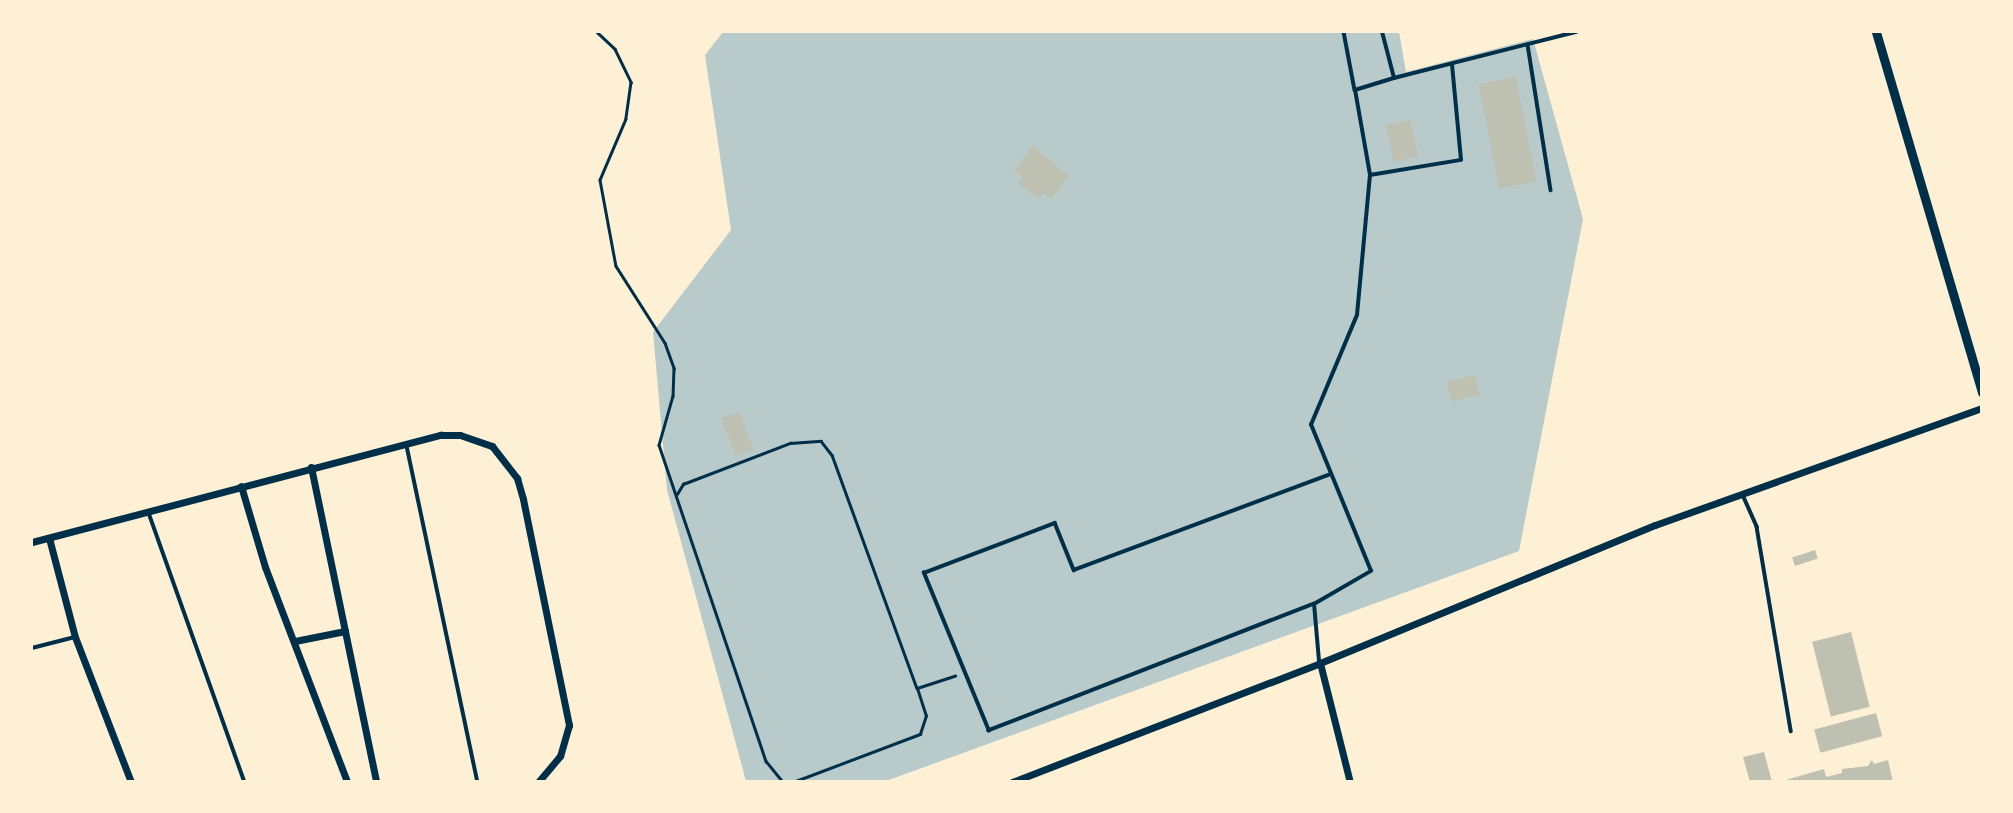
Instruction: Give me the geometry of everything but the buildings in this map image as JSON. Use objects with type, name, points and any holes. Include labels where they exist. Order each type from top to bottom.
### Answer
[{"type":"street","points":[[1876,32],[1982,393]]},
{"type":"street","points":[[1012,782],[1320,663],[1742,493],[1982,408]]},
{"type":"street","points":[[32,542],[441,435],[476,439],[492,446],[517,478],[569,725],[561,756],[538,782]]},
{"type":"street","points":[[311,467],[376,782]]},
{"type":"street","points":[[241,486],[265,567],[347,782]]},
{"type":"street","points":[[49,538],[75,637],[131,782]]},
{"type":"street","points":[[295,641],[345,631]]},
{"type":"street","points":[[1320,663],[1350,782]]},
{"type":"lane","points":[[1331,474],[1074,570],[1055,523],[924,573],[989,731],[1314,604],[1371,571],[1311,425],[1357,315],[1370,176],[1344,32]]},
{"type":"lane","points":[[1382,32],[1394,78]]},
{"type":"lane","points":[[1355,90],[1577,32]]},
{"type":"lane","points":[[1528,46],[1551,190]]},
{"type":"lane","points":[[1370,176],[1461,160],[1452,65]]},
{"type":"lane","points":[[407,444],[478,782]]},
{"type":"lane","points":[[1742,493],[1757,527],[1791,730]]},
{"type":"lane","points":[[148,511],[245,782]]},
{"type":"lane","points":[[1314,604],[1320,663]]},
{"type":"lane","points":[[32,648],[75,637]]},
{"type":"path","points":[[597,32],[615,49],[631,82],[626,119],[600,180],[616,266],[665,343],[674,368],[673,396],[659,445],[766,761],[783,782]]},
{"type":"path","points":[[676,496],[683,485],[790,443],[821,441],[832,455],[926,716],[920,734],[793,782]]},
{"type":"path","points":[[917,688],[965,672]]},
{"type":"shaded area","points":[[723,32],[1399,32],[1406,72],[1533,39],[1583,219],[1519,551],[886,781],[746,781],[667,490],[653,332],[731,230],[705,55]]}]
